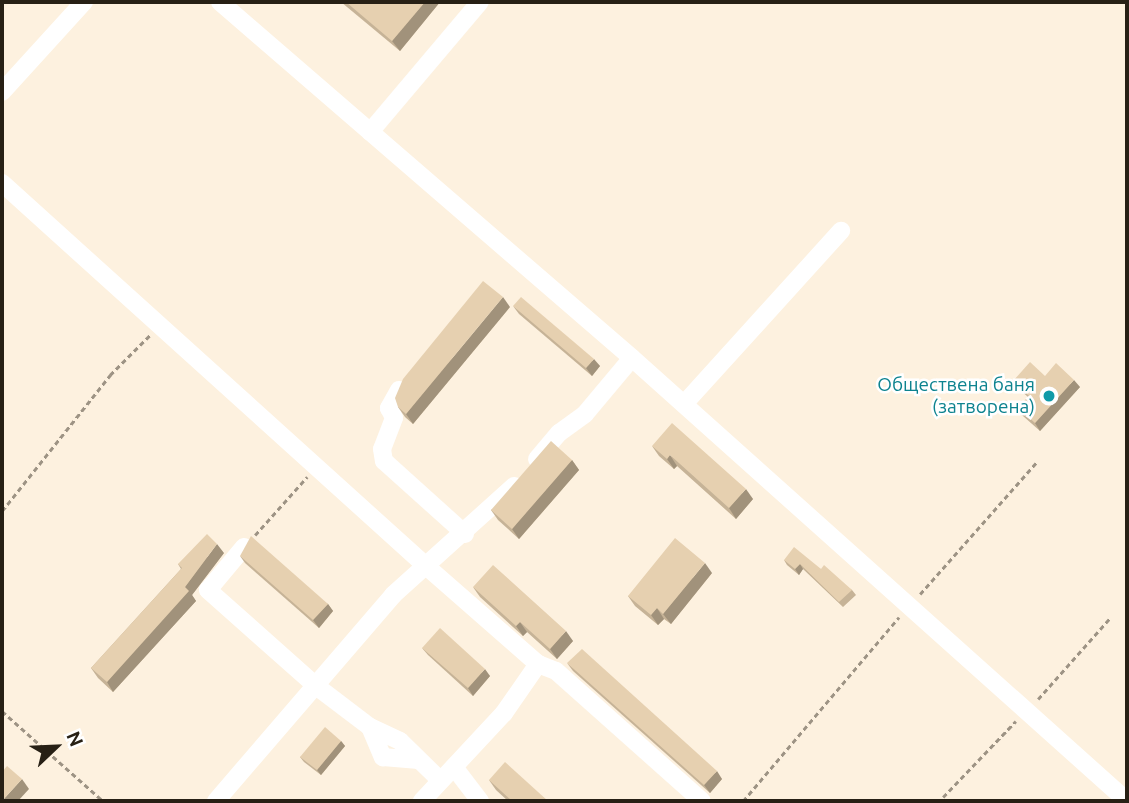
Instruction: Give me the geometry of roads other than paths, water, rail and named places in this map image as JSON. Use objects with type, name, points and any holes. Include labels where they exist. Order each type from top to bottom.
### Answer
[{"type":"street","points":[[2,92],[84,2]]},
{"type":"street","points":[[220,2],[632,358],[909,606],[1124,792]]},
{"type":"street","points":[[370,132],[480,2]]},
{"type":"street","points":[[2,183],[318,464],[426,566],[538,664],[556,671],[702,801]]},
{"type":"street","points":[[684,404],[841,231]]},
{"type":"street","points":[[216,801],[393,595],[465,534],[559,433],[585,414],[632,358]]},
{"type":"street","points":[[399,390],[389,408],[394,418],[382,449],[384,461],[465,534]]},
{"type":"street","points":[[244,547],[208,590],[316,686],[370,727],[400,741],[416,760],[440,780]]},
{"type":"street","points":[[422,801],[528,684],[538,664]]},
{"type":"street","points":[[454,767],[480,801]]},
{"type":"place","name":"Обществена баня (затворена)","points":[[1049,396]]}]
